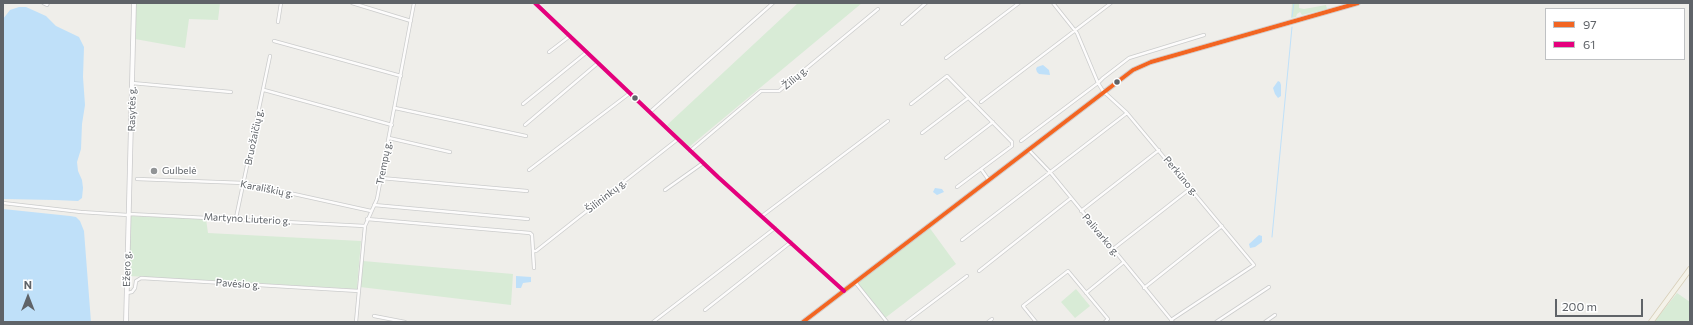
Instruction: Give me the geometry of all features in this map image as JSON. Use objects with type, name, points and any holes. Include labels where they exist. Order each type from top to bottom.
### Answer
[{"type":"main road","name":"Rasytės g.","points":[[128,214],[134,3]]},
{"type":"main road","points":[[803,322],[1103,91],[1133,70],[1151,62],[1358,3]]},
{"type":"main road","name":"Ežero g.","points":[[126,322],[128,214]]},
{"type":"main road","points":[[1651,322],[1690,270]]},
{"type":"street","points":[[43,3],[48,3]]},
{"type":"street","points":[[278,22],[281,3]]},
{"type":"street","points":[[352,3],[411,21]]},
{"type":"street","name":"Trempų g.","points":[[356,322],[365,226],[377,199],[414,3]]},
{"type":"street","points":[[535,3],[690,151],[844,291]]},
{"type":"street","points":[[650,112],[773,3]]},
{"type":"street","points":[[902,24],[926,3]]},
{"type":"street","points":[[946,58],[1019,3]]},
{"type":"street","name":"Perkūno g.","points":[[1053,3],[1076,30],[1098,83],[1103,91],[1127,113],[1254,265],[1172,321]]},
{"type":"street","points":[[981,102],[1111,3]]},
{"type":"street","name":"Žilių g.","points":[[690,151],[761,91],[779,91],[878,9]]},
{"type":"street","points":[[1020,141],[1132,56],[1204,35]]},
{"type":"street","points":[[549,52],[570,36]]},
{"type":"street","points":[[274,41],[401,76]]},
{"type":"street","points":[[523,104],[587,52]]},
{"type":"street","name":"Bruožaičių g.","points":[[236,218],[270,56]]},
{"type":"street","points":[[525,126],[598,63]]},
{"type":"street","points":[[911,104],[947,76],[1012,142],[1012,146],[957,186]]},
{"type":"street","points":[[132,83],[231,92]]},
{"type":"street","points":[[264,90],[392,125]]},
{"type":"street","points":[[529,170],[630,93]]},
{"type":"street","points":[[922,133],[968,98]]},
{"type":"street","points":[[395,108],[526,136]]},
{"type":"street","points":[[962,240],[1127,113]]},
{"type":"street","points":[[762,216],[888,121]]},
{"type":"street","points":[[946,158],[993,122]]},
{"type":"street","points":[[389,138],[450,152]]},
{"type":"street","name":"Šilininkų g.","points":[[533,251],[536,251],[678,139]]},
{"type":"street","name":"Palivarko g.","points":[[1028,149],[1050,172],[1172,321]]},
{"type":"street","points":[[1081,211],[1159,150]]},
{"type":"street","points":[[665,190],[703,163]]},
{"type":"street","points":[[981,169],[988,179]]},
{"type":"street","points":[[381,178],[527,191]]},
{"type":"street","name":"Karališkių g.","points":[[137,179],[244,184],[371,211]]},
{"type":"street","points":[[1113,249],[1191,188]]},
{"type":"street","points":[[979,271],[1071,198]]},
{"type":"street","name":"Martyno Liuterio g.","points":[[3,203],[81,212],[236,218],[365,226]]},
{"type":"street","points":[[374,205],[528,219]]},
{"type":"street","points":[[368,219],[530,233],[532,235],[534,268]]},
{"type":"street","points":[[1144,288],[1222,226]]},
{"type":"street","points":[[653,322],[775,228]]},
{"type":"street","points":[[705,310],[791,242]]},
{"type":"street","points":[[1086,292],[1124,262]]},
{"type":"street","points":[[1036,322],[1023,306],[1068,271],[1108,319],[1105,322]]},
{"type":"street","points":[[906,322],[967,276]]},
{"type":"street","name":"Pavėsio g.","points":[[127,293],[132,292],[135,288],[136,280],[141,278],[358,292]]},
{"type":"street","points":[[855,282],[887,322]]},
{"type":"street","points":[[1216,322],[1269,287]]},
{"type":"street","points":[[374,316],[405,322]]},
{"type":"street","points":[[1266,322],[1275,316]]},
{"type":"street","points":[[988,322],[992,319]]},
{"type":"green space","points":[[136,3],[220,3],[218,20],[189,19],[185,48],[135,39]]},
{"type":"green space","points":[[798,3],[862,3],[689,147],[667,125]]},
{"type":"green space","points":[[1292,3],[1299,3],[1299,8],[1304,9],[1326,5],[1327,9],[1302,15],[1300,12],[1296,17],[1291,18]]},
{"type":"green space","points":[[131,216],[206,219],[208,233],[361,241],[357,289],[129,276]]},
{"type":"green space","points":[[929,227],[956,264],[885,318],[857,283]]},
{"type":"green space","points":[[363,261],[513,274],[511,305],[360,287]]},
{"type":"green space","points":[[1076,289],[1090,306],[1075,318],[1061,302]]},
{"type":"green space","points":[[1677,293],[1690,302],[1690,322],[1654,322]]},
{"type":"water","points":[[19,7],[26,7],[46,16],[56,26],[79,37],[84,47],[83,77],[85,105],[82,124],[81,149],[77,162],[83,188],[82,198],[78,201],[3,199],[3,19],[10,10]]},
{"type":"water","points":[[1043,65],[1049,70],[1050,75],[1039,74],[1037,72],[1037,67]]},
{"type":"water","points":[[1278,81],[1281,85],[1281,96],[1278,98],[1273,88]]},
{"type":"water","points":[[935,188],[942,189],[944,192],[937,195],[933,192]]},
{"type":"water","points":[[3,209],[70,216],[76,217],[80,221],[84,231],[91,322],[3,322]]},
{"type":"water","points":[[1259,235],[1262,236],[1262,242],[1255,247],[1250,248],[1249,244]]},
{"type":"water","points":[[516,276],[531,277],[531,282],[523,283],[521,288],[516,288]]},
{"type":"waterway","points":[[1292,17],[1294,3]]},
{"type":"waterway","points":[[1272,237],[1292,27]]},
{"type":"transit line","name":"61","points":[[535,3],[718,177],[844,291]]},
{"type":"transit line","name":"97","points":[[803,322],[1133,70],[1151,62],[1358,3]]},
{"type":"place","name":"Gulbelė","points":[[154,171]]}]
